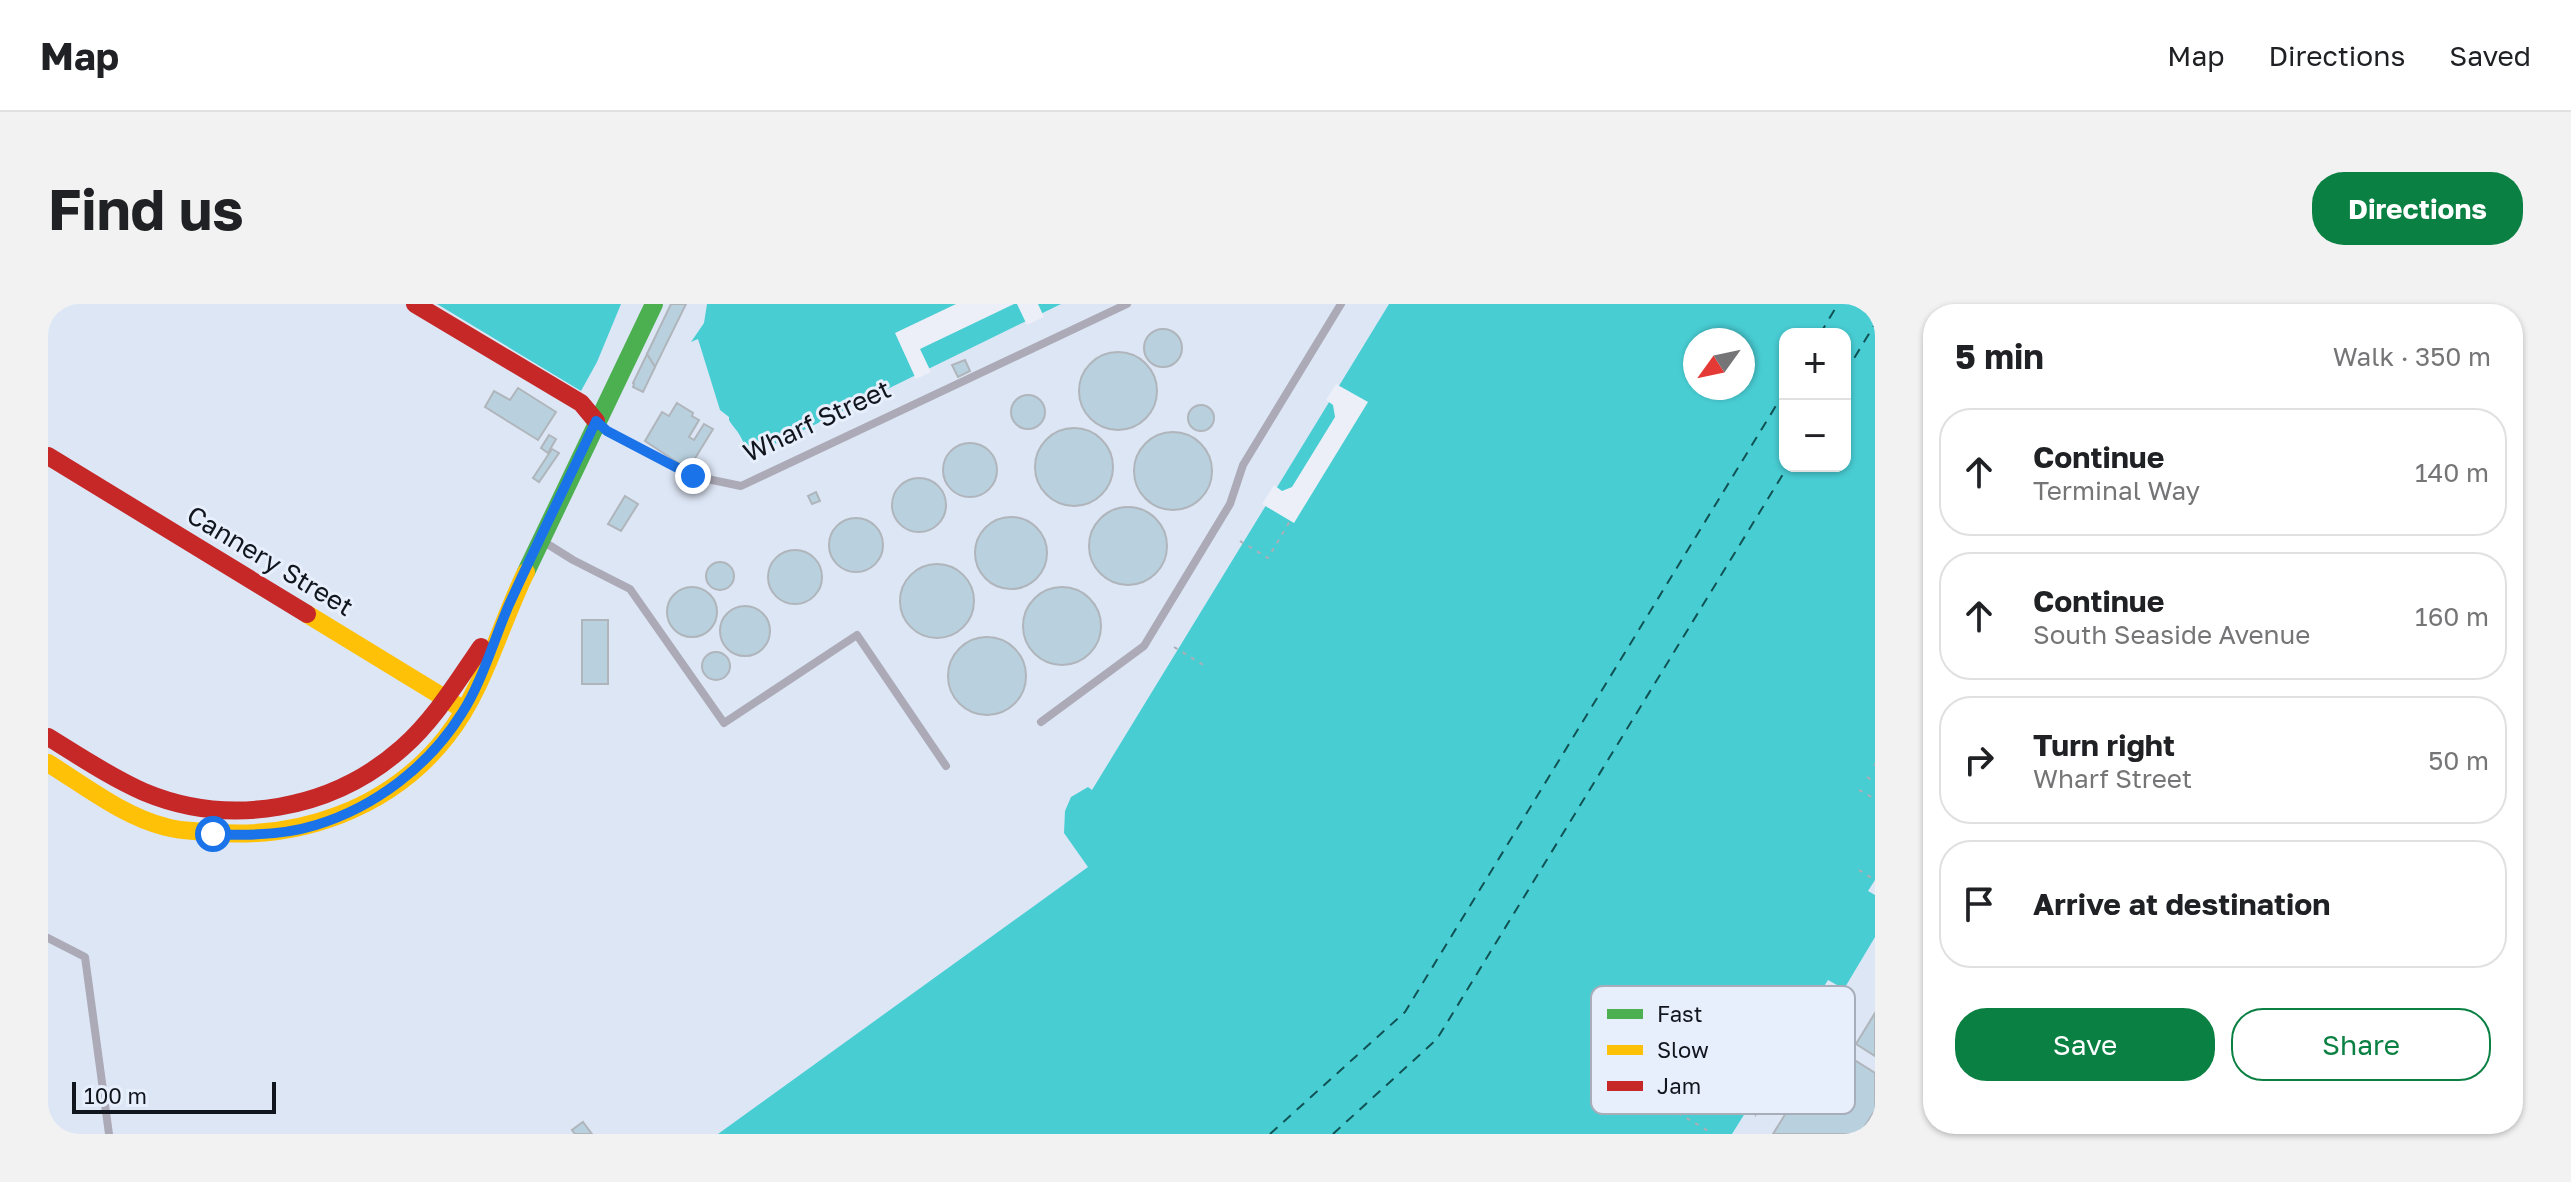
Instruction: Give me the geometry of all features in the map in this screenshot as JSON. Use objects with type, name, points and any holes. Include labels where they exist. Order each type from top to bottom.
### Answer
[{"type":"street","name":"Wharf Street","points":[[415,304],[581,403],[596,421]]},
{"type":"street","points":[[48,763],[130,811],[165,827],[213,834],[269,833],[316,825],[347,812],[395,785],[433,753],[464,710],[509,606],[654,304]]},
{"type":"street","name":"Cannery Street","points":[[48,456],[464,710]]},
{"type":"street","points":[[48,737],[116,777],[161,798],[209,809],[260,810],[314,800],[367,775],[402,748],[445,698],[509,606]]},
{"type":"lane","name":"Wharf Street","points":[[596,421],[607,431],[693,476],[741,486],[1127,304]]},
{"type":"lane","points":[[1041,722],[1144,646],[1230,504],[1243,465],[1341,304]]},
{"type":"lane","points":[[541,540],[630,589],[724,723],[857,635],[946,766]]},
{"type":"lane","points":[[48,938],[85,957],[109,1134]]},
{"type":"path","points":[[1240,541],[1268,558],[1290,521]]},
{"type":"path","points":[[1174,647],[1205,666]]},
{"type":"path","points":[[1867,777],[1875,782]]},
{"type":"path","points":[[1859,790],[1875,799]]},
{"type":"path","points":[[1859,870],[1875,880]]},
{"type":"path","points":[[1680,1114],[1712,1133]]},
{"type":"shaded area","points":[[48,304],[1875,304],[1875,1134],[48,1134]]},
{"type":"water","points":[[437,304],[621,304],[597,362],[581,391]]},
{"type":"water","points":[[707,304],[1061,304],[761,451],[755,451],[748,448],[729,417],[720,410],[698,339],[691,342],[704,323]]},
{"type":"water","points":[[1389,304],[1875,304],[1875,880],[1868,891],[1875,895],[1875,937],[1846,986],[1828,980],[1824,986],[1591,986],[1591,1114],[1744,1114],[1732,1134],[718,1134],[1088,867],[1064,833],[1065,811],[1071,797],[1088,787],[1092,790]]},
{"type":"pier","points":[[956,304],[1014,304],[920,349],[931,372],[916,379],[895,333]]},
{"type":"pier","points":[[1017,304],[1038,304],[1044,317],[1027,325]]},
{"type":"pier","points":[[1336,384],[1368,402],[1294,523],[1262,504],[1274,485],[1282,491],[1292,487],[1335,417],[1333,405],[1326,400]]},
{"type":"building","points":[[671,304],[686,304],[655,367],[647,354]]},
{"type":"building","points":[[1163,329],[1177,334],[1182,348],[1177,362],[1163,367],[1149,362],[1144,348],[1149,334]]},
{"type":"building","points":[[1110,352],[1126,352],[1140,358],[1151,369],[1157,391],[1151,413],[1140,424],[1126,430],[1110,430],[1096,424],[1085,413],[1079,399],[1079,383],[1085,369],[1096,358]]},
{"type":"building","points":[[647,354],[655,367],[643,392],[633,387],[633,383]]},
{"type":"building","points":[[965,360],[970,371],[958,377],[952,365]]},
{"type":"building","points":[[518,388],[556,412],[538,440],[485,407],[494,391],[510,400]]},
{"type":"building","points":[[1028,395],[1040,400],[1045,412],[1040,424],[1028,429],[1016,424],[1011,412],[1016,400]]},
{"type":"building","points":[[677,403],[699,420],[689,437],[694,440],[704,424],[713,429],[689,468],[645,441],[662,412],[669,416]]},
{"type":"building","points":[[1201,405],[1211,408],[1214,418],[1211,428],[1201,431],[1191,428],[1188,418],[1191,408]]},
{"type":"building","points":[[1066,428],[1082,428],[1096,434],[1107,445],[1113,467],[1107,489],[1096,500],[1082,506],[1066,506],[1052,500],[1041,489],[1035,475],[1035,459],[1041,445],[1052,434]]},
{"type":"building","points":[[1165,432],[1181,432],[1195,438],[1206,449],[1212,471],[1206,493],[1195,504],[1181,510],[1165,510],[1151,504],[1140,493],[1134,479],[1134,463],[1140,449],[1151,438]]},
{"type":"building","points":[[549,435],[556,439],[548,453],[541,448]]},
{"type":"building","points":[[970,443],[981,445],[989,451],[995,459],[995,481],[989,489],[981,495],[970,497],[959,495],[951,489],[945,481],[943,470],[945,459],[951,451],[959,445]]},
{"type":"building","points":[[552,449],[559,453],[539,482],[533,478]]},
{"type":"building","points":[[919,478],[930,480],[938,486],[944,494],[944,516],[938,524],[930,530],[919,532],[908,530],[900,524],[894,516],[892,505],[894,494],[900,486],[908,480]]},
{"type":"building","points":[[816,492],[820,501],[812,504],[808,496]]},
{"type":"building","points":[[625,496],[638,504],[621,531],[608,524]]},
{"type":"building","points":[[1120,507],[1136,507],[1150,513],[1161,524],[1167,546],[1161,568],[1150,579],[1136,585],[1120,585],[1106,579],[1095,568],[1089,554],[1089,538],[1095,524],[1106,513]]},
{"type":"building","points":[[1011,517],[1031,523],[1041,533],[1047,553],[1041,573],[1031,583],[1011,589],[991,583],[981,573],[975,553],[981,533],[991,523]]},
{"type":"building","points":[[856,518],[867,520],[875,526],[881,534],[881,556],[875,564],[867,570],[856,572],[845,570],[837,564],[831,556],[829,545],[831,534],[837,526],[845,520]]},
{"type":"building","points":[[795,550],[806,552],[814,558],[820,566],[820,588],[814,596],[806,602],[795,604],[784,602],[776,596],[770,588],[768,577],[770,566],[776,558],[784,552]]},
{"type":"building","points":[[720,562],[730,566],[734,576],[730,586],[720,590],[710,586],[706,576],[710,566]]},
{"type":"building","points":[[937,564],[951,567],[963,575],[971,587],[974,601],[971,615],[963,627],[951,635],[937,638],[923,635],[911,627],[903,615],[900,601],[903,587],[911,575],[923,567]]},
{"type":"building","points":[[692,587],[710,594],[717,612],[710,630],[692,637],[674,630],[667,612],[674,594]]},
{"type":"building","points":[[1054,587],[1070,587],[1084,593],[1095,604],[1101,626],[1095,648],[1084,659],[1070,665],[1054,665],[1040,659],[1029,648],[1023,634],[1023,618],[1029,604],[1040,593]]},
{"type":"building","points":[[745,606],[763,613],[770,631],[763,649],[745,656],[727,649],[720,631],[727,613]]},
{"type":"building","points":[[582,620],[608,620],[608,684],[582,684]]},
{"type":"building","points":[[979,637],[995,637],[1009,643],[1020,654],[1026,676],[1020,698],[1009,709],[995,715],[979,715],[965,709],[954,698],[948,684],[948,668],[954,654],[965,643]]},
{"type":"building","points":[[716,652],[726,656],[730,666],[726,676],[716,680],[706,676],[702,666],[706,656]]},
{"type":"building","points":[[1875,1013],[1875,1056],[1856,1044]]},
{"type":"building","points":[[1855,1060],[1875,1073],[1875,1110],[1860,1134],[1773,1134],[1785,1114],[1855,1114]]},
{"type":"building","points":[[583,1122],[592,1134],[575,1134],[572,1130]]},
{"type":"ferry route","points":[[1824,328],[1838,304]]},
{"type":"ferry route","points":[[1851,363],[1875,324]]},
{"type":"ferry route","points":[[1270,1134],[1405,1012],[1779,400]]},
{"type":"ferry route","points":[[1333,1134],[1437,1039],[1784,472]]},
{"type":"traffic: fast","points":[[526,572],[654,304]]},
{"type":"traffic: slow","points":[[48,763],[135,816],[176,829],[242,833],[275,831],[340,815],[398,783],[447,736],[471,698],[526,572]]},
{"type":"traffic: slow","points":[[307,614],[456,705]]},
{"type":"traffic: jam","points":[[415,304],[581,403],[596,421]]},
{"type":"traffic: jam","points":[[48,456],[307,614]]},
{"type":"traffic: jam","points":[[48,737],[131,786],[177,803],[211,809],[279,807],[312,799],[344,786],[402,748],[435,713],[481,647]]},
{"type":"route","points":[[213,834],[269,833],[316,825],[373,799],[433,753],[464,710],[596,421],[607,431],[693,476]]}]
